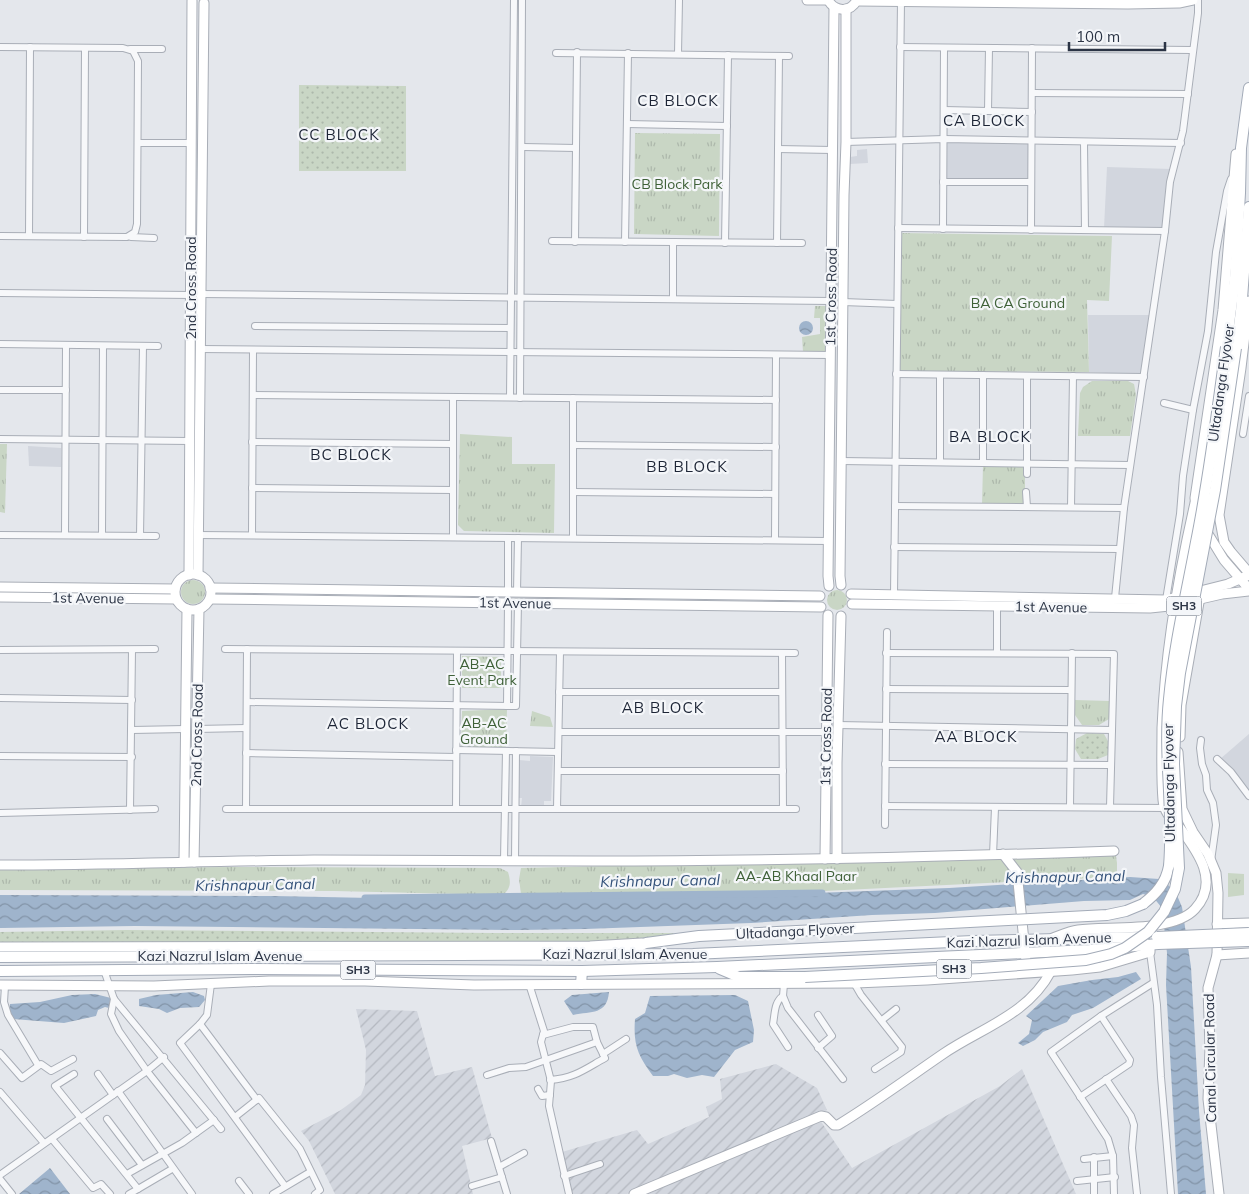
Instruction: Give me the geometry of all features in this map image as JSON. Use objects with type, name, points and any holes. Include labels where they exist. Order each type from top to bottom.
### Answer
[{"type":"main road","name":"SH3","points":[[1246,129],[1249,88]]},
{"type":"main road","name":"Ultadanga Flyover","points":[[717,968],[739,977],[805,977],[981,968],[1086,960],[1111,954],[1125,948],[1148,932],[1164,912],[1175,889],[1179,868],[1174,764],[1176,706],[1180,674],[1215,490],[1231,348],[1241,148],[1246,129]]},
{"type":"main road","name":"Ultadanga Flyover","points":[[618,955],[646,943],[699,936],[1107,915],[1137,907],[1159,889],[1167,875],[1171,843],[1166,742],[1171,676],[1231,348],[1241,311],[1249,207]]},
{"type":"main road","name":"Kazi Nazrul Islam Avenue","points":[[0,971],[251,969],[582,971],[717,968],[1090,950],[1154,945],[1249,933]]},
{"type":"main road","name":"Kazi Nazrul Islam Avenue","points":[[0,958],[735,953],[1048,939],[1154,945]]},
{"type":"main road","points":[[1154,945],[1249,941]]},
{"type":"main road","points":[[582,971],[582,984]]},
{"type":"street","points":[[191,0],[206,1]]},
{"type":"street","name":"2nd Cross Road","points":[[191,0],[190,441],[194,514]]},
{"type":"street","points":[[510,398],[514,0]]},
{"type":"street","points":[[520,398],[523,147],[522,0]]},
{"type":"street","points":[[678,54],[679,0]]},
{"type":"street","points":[[807,0],[828,0],[834,8],[846,10],[853,6],[857,0],[1128,4],[1194,0]]},
{"type":"street","points":[[1115,598],[1124,508],[1165,231],[1170,182],[1181,143],[1198,0]]},
{"type":"street","name":"2nd Cross Road","points":[[194,575],[194,514],[201,323],[206,1]]},
{"type":"street","points":[[894,595],[900,1]]},
{"type":"street","name":"1st Cross Road","points":[[829,586],[834,8]]},
{"type":"street","name":"1st Cross Road","points":[[841,585],[846,10]]},
{"type":"street","points":[[0,47],[162,49]]},
{"type":"street","points":[[29,236],[30,47]]},
{"type":"street","points":[[900,47],[1192,50]]},
{"type":"street","points":[[84,237],[85,48]]},
{"type":"street","points":[[943,229],[944,48]]},
{"type":"street","points":[[988,111],[989,48]]},
{"type":"street","points":[[1031,230],[1032,48]]},
{"type":"street","points":[[130,49],[136,54],[138,61],[137,224],[135,232],[130,236]]},
{"type":"street","points":[[575,242],[577,52]]},
{"type":"street","points":[[556,53],[789,56]]},
{"type":"street","points":[[625,242],[628,53]]},
{"type":"street","points":[[726,243],[728,55]]},
{"type":"street","points":[[777,243],[780,56]]},
{"type":"street","points":[[1032,93],[1188,94]]},
{"type":"street","points":[[833,96],[845,96]]},
{"type":"street","points":[[944,110],[1032,112]]},
{"type":"street","points":[[627,124],[727,126]]},
{"type":"street","points":[[1048,939],[1075,930],[1138,927],[1180,919],[1189,914],[1202,900],[1206,892],[1205,871],[1196,852],[1164,808],[1163,709],[1176,601],[1195,503],[1223,310],[1236,154],[1246,129]]},
{"type":"street","points":[[846,142],[944,139],[1032,142],[1181,143]]},
{"type":"street","points":[[1084,142],[1085,230]]},
{"type":"street","points":[[138,143],[190,143]]},
{"type":"street","points":[[523,147],[576,148]]},
{"type":"street","points":[[778,149],[832,150]]},
{"type":"street","points":[[1166,600],[1180,514],[1183,476],[1193,410],[1208,331],[1216,252],[1227,192],[1235,174]]},
{"type":"street","points":[[190,175],[202,175]]},
{"type":"street","points":[[943,182],[1031,182]]},
{"type":"street","points":[[512,196],[522,196]]},
{"type":"street","points":[[898,228],[1165,231]]},
{"type":"street","points":[[0,236],[130,236],[154,238]]},
{"type":"street","points":[[552,241],[802,243]]},
{"type":"street","points":[[672,299],[673,242]]},
{"type":"street","points":[[0,293],[191,295]]},
{"type":"street","points":[[201,294],[831,301]]},
{"type":"street","points":[[851,594],[1115,598],[1176,601],[1200,595],[1240,580],[1249,574],[1224,542],[1219,515],[1249,301]]},
{"type":"street","points":[[843,302],[897,304]]},
{"type":"street","points":[[191,322],[201,323]]},
{"type":"street","points":[[255,326],[510,328]]},
{"type":"street","points":[[0,344],[158,346]]},
{"type":"street","points":[[65,535],[66,345]]},
{"type":"street","points":[[102,535],[103,346]]},
{"type":"street","points":[[140,536],[143,346]]},
{"type":"street","points":[[200,349],[830,355]]},
{"type":"street","points":[[252,535],[253,350]]},
{"type":"street","points":[[775,540],[776,355]]},
{"type":"street","points":[[896,374],[1144,377]]},
{"type":"street","points":[[940,375],[940,462]]},
{"type":"street","points":[[983,375],[983,463]]},
{"type":"street","points":[[1027,376],[1027,474]]},
{"type":"street","points":[[1071,507],[1072,376]]},
{"type":"street","points":[[0,390],[66,390]]},
{"type":"street","points":[[253,395],[776,400]]},
{"type":"street","points":[[830,396],[842,395]]},
{"type":"street","points":[[1243,434],[1249,395]]},
{"type":"street","points":[[453,397],[453,537]]},
{"type":"street","points":[[573,398],[573,538]]},
{"type":"street","points":[[1164,403],[1193,410]]},
{"type":"street","points":[[0,440],[190,441]]},
{"type":"street","points":[[252,442],[453,444]]},
{"type":"street","points":[[573,445],[776,447]]},
{"type":"street","points":[[841,461],[1130,465]]},
{"type":"street","points":[[252,488],[453,490]]},
{"type":"street","points":[[573,492],[776,494]]},
{"type":"street","points":[[1026,492],[1027,507]]},
{"type":"street","points":[[1195,503],[1204,527],[1214,544],[1224,560],[1249,590]]},
{"type":"street","points":[[895,506],[1124,508]]},
{"type":"street","points":[[194,514],[198,534],[194,575]]},
{"type":"street","points":[[198,534],[828,541]]},
{"type":"street","points":[[0,535],[156,536]]},
{"type":"street","points":[[508,538],[512,592]]},
{"type":"street","points":[[512,592],[518,538]]},
{"type":"street","points":[[894,547],[1119,549]]},
{"type":"street","points":[[194,575],[206,580],[210,588],[210,599],[199,609],[187,609],[180,605],[176,599],[175,589],[182,577],[194,575]]},
{"type":"street","points":[[841,585],[847,588],[851,594],[852,604],[848,612],[841,616],[828,615],[821,607],[820,596],[825,588],[829,586],[841,585]]},
{"type":"street","points":[[0,587],[175,589]]},
{"type":"street","name":"1st Avenue","points":[[210,588],[820,596]]},
{"type":"street","points":[[299,589],[299,600]]},
{"type":"street","points":[[1200,595],[1249,590]]},
{"type":"street","points":[[560,603],[561,592]]},
{"type":"street","points":[[711,595],[711,605]]},
{"type":"street","points":[[938,606],[939,595]]},
{"type":"street","points":[[885,806],[995,808],[1110,807],[1182,810],[1178,752],[1181,705],[1200,595]]},
{"type":"street","name":"1st Avenue","points":[[0,597],[176,599]]},
{"type":"street","name":"1st Avenue","points":[[210,599],[821,607]]},
{"type":"street","name":"1st Avenue","points":[[852,604],[1150,608],[1176,601]]},
{"type":"street","points":[[506,706],[508,603]]},
{"type":"street","points":[[247,702],[516,706],[518,603]]},
{"type":"street","points":[[996,606],[997,653]]},
{"type":"street","points":[[184,862],[187,609]]},
{"type":"street","name":"2nd Cross Road","points":[[194,862],[199,609]]},
{"type":"street","name":"1st Cross Road","points":[[824,859],[828,615]]},
{"type":"street","points":[[837,859],[837,763],[841,616]]},
{"type":"street","points":[[885,825],[887,632]]},
{"type":"street","points":[[0,650],[155,649]]},
{"type":"street","points":[[225,649],[796,653]]},
{"type":"street","points":[[246,809],[247,649]]},
{"type":"street","points":[[130,810],[132,650]]},
{"type":"street","points":[[456,809],[457,651]]},
{"type":"street","points":[[557,810],[560,652]]},
{"type":"street","points":[[782,653],[783,809]]},
{"type":"street","points":[[886,653],[1114,654],[1110,807]]},
{"type":"street","points":[[1070,807],[1072,653]]},
{"type":"street","points":[[886,689],[1071,690]]},
{"type":"street","points":[[559,692],[782,692]]},
{"type":"street","points":[[0,698],[132,700]]},
{"type":"street","points":[[185,699],[198,700]]},
{"type":"street","points":[[838,725],[1112,730]]},
{"type":"street","points":[[197,729],[246,728]]},
{"type":"street","points":[[132,730],[185,729]]},
{"type":"street","points":[[558,732],[826,732]]},
{"type":"street","points":[[1201,740],[1202,764],[1206,775],[1207,790],[1213,803],[1216,826],[1211,862]]},
{"type":"street","points":[[246,753],[456,754],[506,751],[558,752]]},
{"type":"street","points":[[504,860],[506,751]]},
{"type":"street","points":[[515,860],[516,751]]},
{"type":"street","points":[[0,756],[132,757]]},
{"type":"street","points":[[1217,759],[1231,772],[1249,796]]},
{"type":"street","points":[[826,763],[837,763]]},
{"type":"street","points":[[885,764],[1111,765]]},
{"type":"street","points":[[185,769],[197,770]]},
{"type":"street","points":[[558,771],[782,770]]},
{"type":"street","points":[[993,855],[995,808]]},
{"type":"street","points":[[0,813],[155,809]]},
{"type":"street","points":[[226,809],[796,809]]},
{"type":"street","name":"Canal Circular Road","points":[[1182,810],[1193,832],[1208,854],[1216,873],[1218,894],[1217,955],[1208,988],[1210,1048],[1208,1099],[1219,1194]]},
{"type":"street","points":[[0,865],[184,862],[837,859],[1114,851]]},
{"type":"street","points":[[1003,854],[1017,872],[1027,973]]},
{"type":"street","points":[[1217,924],[1249,923]]},
{"type":"street","name":"Kazi Nazrul Islam Avenue","points":[[0,948],[581,946],[646,943]]},
{"type":"street","points":[[1154,945],[1153,983],[1157,1005],[1171,1194]]},
{"type":"street","name":"Kazi Nazrul Islam Avenue","points":[[2,985],[154,986],[365,981],[474,985],[854,983],[1100,967],[1154,945]]},
{"type":"street","points":[[1217,955],[1249,953]]},
{"type":"street","points":[[104,970],[114,999],[111,1014],[119,1031],[146,1071],[196,1133]]},
{"type":"street","points":[[634,1194],[821,1116],[826,1117],[834,1125],[838,1125],[944,1054],[1006,1018],[1036,994],[1051,971]]},
{"type":"street","points":[[854,983],[861,995],[902,1047],[902,1050],[875,1069]]},
{"type":"street","points":[[1114,1194],[1113,1156],[1108,1140],[1051,1052],[1153,983]]},
{"type":"street","points":[[211,984],[206,1015],[200,1024],[180,1043],[285,1186]]},
{"type":"street","points":[[529,984],[544,1031],[540,1042],[550,1080],[550,1106],[569,1194]]},
{"type":"street","points":[[784,984],[784,996],[788,1008],[843,1079]]},
{"type":"street","points":[[2,985],[8,1015],[38,1065]]},
{"type":"street","points":[[784,996],[778,1001],[773,1024],[788,1047]]},
{"type":"street","points":[[114,999],[164,1057],[221,1129]]},
{"type":"street","points":[[882,1020],[896,1010]]},
{"type":"street","points":[[818,1015],[832,1036],[818,1048]]},
{"type":"street","points":[[1080,1097],[1129,1064],[1130,1060],[1102,1016]]},
{"type":"street","points":[[200,1024],[257,1100]]},
{"type":"street","points":[[543,1035],[573,1027],[592,1027],[605,1058],[585,1071],[564,1079],[550,1080]]},
{"type":"street","points":[[603,1054],[626,1039]]},
{"type":"street","points":[[487,1075],[509,1068],[526,1068],[597,1042]]},
{"type":"street","points":[[0,1053],[22,1078],[38,1065],[44,1065],[51,1071],[73,1059]]},
{"type":"street","points":[[12,1194],[0,1177],[164,1057]]},
{"type":"street","points":[[74,1074],[55,1086],[138,1189]]},
{"type":"street","points":[[98,1074],[115,1093],[192,1194]]},
{"type":"street","points":[[1106,1079],[1131,1116],[1134,1125],[1132,1148],[1138,1194]]},
{"type":"street","points":[[538,1089],[542,1096],[550,1095]]},
{"type":"street","points":[[0,1092],[44,1143]]},
{"type":"street","points":[[235,1118],[259,1098],[300,1149],[320,1190],[315,1194]]},
{"type":"street","points":[[107,1119],[142,1165]]},
{"type":"street","points":[[127,1174],[161,1153],[178,1146],[214,1120]]},
{"type":"street","points":[[52,1139],[93,1188],[101,1184],[110,1194]]},
{"type":"street","points":[[491,1141],[507,1194]]},
{"type":"street","points":[[499,1167],[524,1153]]},
{"type":"street","points":[[1084,1159],[1113,1156]]},
{"type":"street","points":[[1094,1158],[1094,1194]]},
{"type":"street","points":[[564,1176],[600,1164]]},
{"type":"street","points":[[129,1194],[172,1168]]},
{"type":"street","points":[[273,1194],[310,1172]]},
{"type":"street","points":[[472,1186],[502,1177]]},
{"type":"street","points":[[1077,1181],[1115,1177]]},
{"type":"street","points":[[239,1181],[249,1194]]},
{"type":"shaded area","points":[[947,142],[1030,144],[1030,181],[945,180]]},
{"type":"shaded area","points":[[867,149],[868,163],[850,164],[850,157],[857,156],[857,150]]},
{"type":"shaded area","points":[[1107,167],[1171,169],[1164,230],[1104,228]]},
{"type":"shaded area","points":[[1088,315],[1150,315],[1142,375],[1089,372]]},
{"type":"shaded area","points":[[28,446],[61,448],[61,467],[29,466]]},
{"type":"shaded area","points":[[1249,734],[1249,791],[1233,771],[1219,760]]},
{"type":"shaded area","points":[[530,756],[553,757],[551,801],[544,801],[544,808],[521,807],[522,798],[518,798],[519,760],[530,761]]},
{"type":"shaded area","points":[[356,1009],[417,1011],[435,1076],[472,1067],[492,1138],[462,1146],[473,1194],[335,1194],[309,1141],[301,1131],[341,1110],[361,1095],[365,1085],[366,1050]]},
{"type":"shaded area","points":[[776,1064],[817,1088],[827,1110],[627,1194],[570,1194],[562,1152],[637,1130],[648,1144],[709,1117],[706,1107],[722,1099],[720,1079]]},
{"type":"shaded area","points":[[1022,1069],[1076,1194],[648,1194],[820,1120],[852,1168],[1000,1086]]},
{"type":"green space","points":[[299,85],[406,86],[406,171],[299,171]]},
{"type":"green space","name":"CB Block Park","points":[[635,133],[720,134],[719,236],[634,234]]},
{"type":"green space","name":"BA CA Ground","points":[[902,233],[1112,236],[1109,301],[1087,300],[1089,372],[899,371]]},
{"type":"green space","points":[[815,306],[829,306],[829,354],[803,352],[802,337],[820,334],[820,318],[814,318]]},
{"type":"green space","points":[[1092,381],[1128,381],[1134,384],[1136,395],[1130,436],[1078,436],[1080,393],[1083,387]]},
{"type":"green space","points":[[460,434],[512,437],[512,464],[555,464],[554,533],[464,531],[458,525]]},
{"type":"green space","points":[[0,444],[7,444],[5,513],[0,512]]},
{"type":"green space","points":[[983,465],[1025,466],[1025,505],[982,505]]},
{"type":"green space","points":[[193,580],[202,583],[205,592],[202,601],[193,604],[184,601],[181,592],[184,583]]},
{"type":"green space","points":[[837,590],[844,593],[847,600],[844,607],[837,610],[830,607],[827,600],[830,593]]},
{"type":"green space","name":"AB-AC Event Park","points":[[462,656],[501,657],[501,688],[462,688]]},
{"type":"green space","points":[[1075,700],[1110,701],[1109,719],[1099,725],[1082,725],[1075,715]]},
{"type":"green space","name":"AB-AC Ground","points":[[507,709],[506,751],[461,751],[462,711]]},
{"type":"green space","points":[[532,711],[550,717],[553,727],[530,726]]},
{"type":"green space","points":[[1087,733],[1104,734],[1109,743],[1108,755],[1098,759],[1081,759],[1075,749],[1076,739]]},
{"type":"green space","name":"AA-AB Khaal Paar","points":[[1108,854],[1116,856],[1117,874],[1113,877],[824,891],[524,896],[521,894],[519,879],[521,868]]},
{"type":"green space","points":[[230,867],[500,868],[508,872],[510,882],[508,890],[503,895],[334,891],[0,890],[0,869]]},
{"type":"green space","points":[[1228,873],[1244,874],[1244,895],[1228,897]]},
{"type":"green space","points":[[126,930],[676,933],[616,950],[0,949],[0,932]]},
{"type":"water","points":[[806,321],[811,323],[813,328],[811,333],[806,335],[801,333],[799,328],[801,323]]},
{"type":"water","points":[[1130,877],[1159,879],[1176,893],[1182,907],[1191,967],[1199,1111],[1206,1194],[1178,1194],[1166,985],[1167,953],[1162,908],[1153,897],[1143,894],[1130,900],[1084,901],[935,913],[751,923],[585,929],[135,926],[0,928],[0,895],[274,896],[470,900],[631,896],[739,896],[949,888]]},
{"type":"water","points":[[1136,972],[1141,979],[1093,1008],[1072,1015],[1067,1022],[1043,1032],[1035,1040],[1023,1046],[1018,1043],[1029,1034],[1032,1020],[1026,1016],[1058,986],[1118,977]]},
{"type":"water","points":[[193,992],[204,996],[205,1000],[199,1007],[180,1008],[167,1013],[159,1009],[139,1006],[139,999],[156,995]]},
{"type":"water","points":[[609,992],[605,1005],[592,1012],[573,1015],[564,1001],[572,995]]},
{"type":"water","points":[[95,994],[111,998],[109,1008],[105,1007],[98,1010],[96,1016],[64,1023],[13,1019],[9,1012],[10,1004],[40,1002],[72,995]]},
{"type":"water","points":[[735,995],[748,1001],[754,1030],[753,1042],[735,1050],[714,1077],[702,1075],[687,1078],[674,1074],[653,1076],[640,1056],[635,1036],[635,1019],[645,1013],[650,996]]},
{"type":"water","points":[[50,1168],[70,1194],[19,1194]]},
{"type":"waterway","name":"Krishnapur Canal","points":[[365,898],[822,893]]},
{"type":"district","name":"CB BLOCK","points":[[678,101]]},
{"type":"district","name":"CA BLOCK","points":[[984,121]]},
{"type":"district","name":"CC BLOCK","points":[[339,135]]},
{"type":"district","name":"BA BLOCK","points":[[990,437]]},
{"type":"district","name":"BC BLOCK","points":[[351,455]]},
{"type":"district","name":"BB BLOCK","points":[[687,467]]},
{"type":"district","name":"AB BLOCK","points":[[663,708]]},
{"type":"district","name":"AC BLOCK","points":[[368,724]]},
{"type":"district","name":"AA BLOCK","points":[[976,737]]}]
